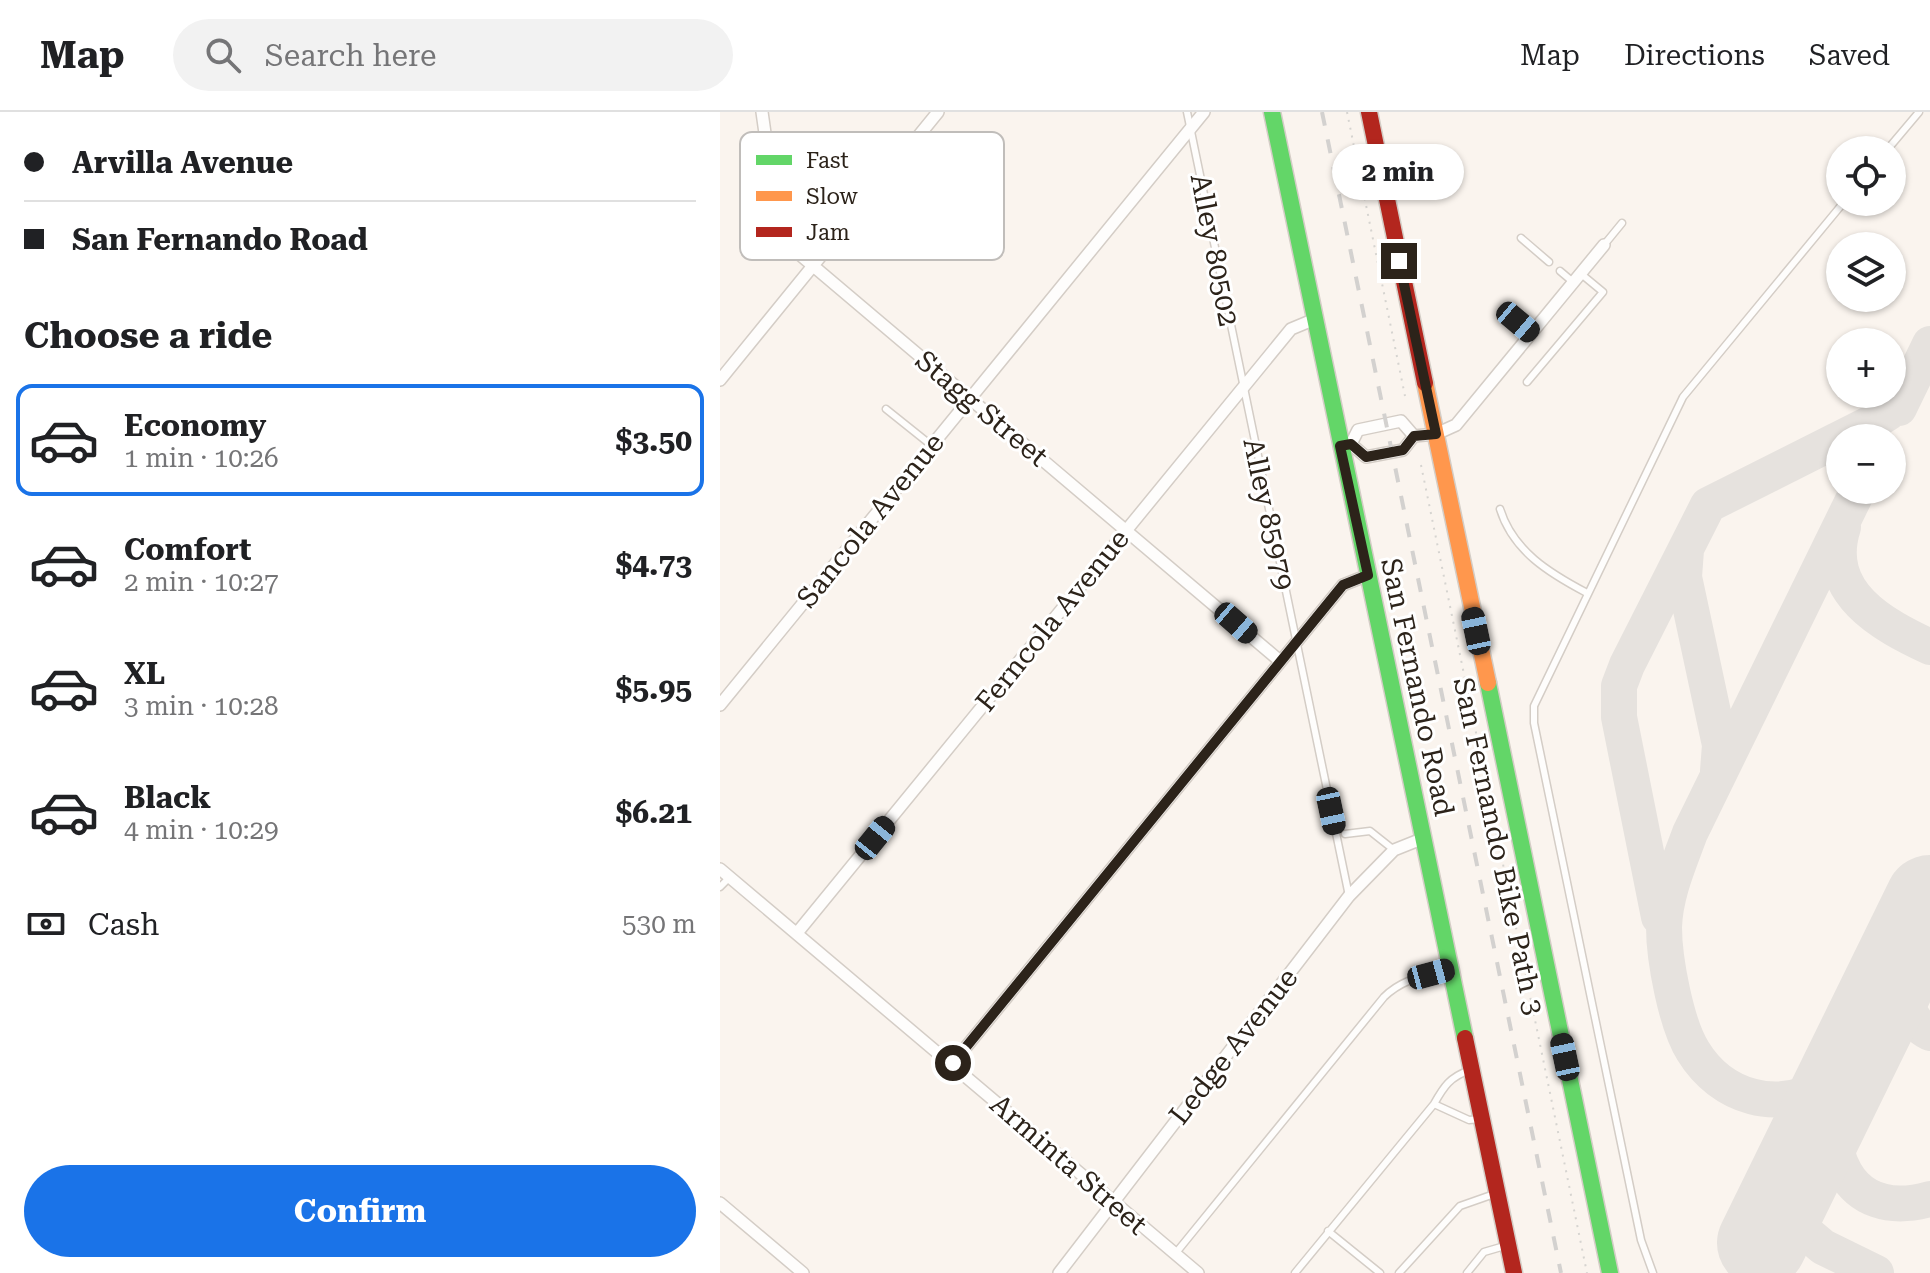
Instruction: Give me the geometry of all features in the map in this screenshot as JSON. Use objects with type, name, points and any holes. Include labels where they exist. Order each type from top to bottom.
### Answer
[{"type":"street","name":"Stagg Street","points":[[762,112],[765,132]]},
{"type":"street","points":[[922,132],[938,112]]},
{"type":"street","name":"Sancola Avenue","points":[[720,705],[1204,112]]},
{"type":"street","name":"San Fernando Road","points":[[1272,112],[1315,319],[1346,445],[1368,575],[1514,1273]]},
{"type":"street","points":[[1369,112],[1610,1273]]},
{"type":"street","points":[[1414,436],[1401,421],[1358,430],[1346,445],[1366,457],[1403,450],[1414,436],[1436,434],[1462,420],[1604,245]]},
{"type":"street","name":"Stagg Street","points":[[805,260],[1280,661]]},
{"type":"street","points":[[720,380],[817,260]]},
{"type":"street","name":"Ferncola Avenue","points":[[797,933],[1291,329],[1315,319]]},
{"type":"street","points":[[953,1063],[1343,585],[1368,575]]},
{"type":"street","name":"Ledge Avenue","points":[[1059,1273],[1349,896],[1394,850],[1424,838]]},
{"type":"street","name":"Arminta Street","points":[[725,873],[1198,1273]]},
{"type":"street","points":[[720,1203],[803,1273]]},
{"type":"lane","name":"Alley 80502","points":[[1187,112],[1243,388]]},
{"type":"lane","points":[[1899,136],[1919,112]]},
{"type":"lane","points":[[1653,1273],[1641,1240],[1534,723],[1539,691],[1683,397],[1832,216]]},
{"type":"lane","points":[[1604,245],[1622,223]]},
{"type":"lane","points":[[1521,238],[1549,262]]},
{"type":"lane","points":[[1527,382],[1603,292],[1560,271]]},
{"type":"lane","points":[[1504,310],[1532,334]]},
{"type":"lane","name":"Alley 85979","points":[[1243,388],[1349,896]]},
{"type":"lane","points":[[886,409],[931,445]]},
{"type":"lane","points":[[1500,509],[1512,538],[1527,554],[1587,593]]},
{"type":"lane","points":[[1345,834],[1370,831],[1394,850]]},
{"type":"lane","points":[[720,887],[725,873]]},
{"type":"lane","points":[[1175,1254],[1384,997],[1394,987],[1416,977],[1450,968]]},
{"type":"lane","points":[[1295,1273],[1434,1104],[1453,1075],[1470,1070]]},
{"type":"lane","points":[[1434,1104],[1469,1120],[1481,1119]]},
{"type":"lane","points":[[1399,1273],[1460,1206],[1497,1193]]},
{"type":"lane","points":[[1328,1231],[1380,1273]]},
{"type":"lane","points":[[1467,1273],[1484,1252],[1508,1245]]},
{"type":"path","points":[[1347,112],[1405,396]]},
{"type":"path","name":"San Fernando Bike Path 3","points":[[1421,465],[1587,1273]]},
{"type":"taxiway","points":[[1906,394],[1930,344]]},
{"type":"taxiway","points":[[1659,917],[1619,717],[1619,686],[1627,665],[1708,505],[1875,421],[1889,412],[1908,388]]},
{"type":"taxiway","points":[[1851,504],[1690,833],[1670,891],[1664,927],[1666,956],[1681,1025],[1693,1051],[1719,1080],[1752,1096],[1788,1098],[1825,1084],[1857,1048]]},
{"type":"taxiway","points":[[1843,527],[1839,550],[1841,570],[1849,588],[1876,617],[1930,647]]},
{"type":"taxiway","points":[[1686,550],[1684,577],[1720,745],[1718,771]]},
{"type":"taxiway","points":[[1904,952],[1903,986],[1908,1008],[1920,1026],[1930,1033]]},
{"type":"taxiway","points":[[1843,1076],[1836,1102],[1834,1128],[1837,1152],[1845,1172],[1858,1189],[1877,1200],[1901,1203],[1930,1199]]},
{"type":"taxiway","points":[[1778,1209],[1823,1247],[1876,1273]]},
{"type":"runway","points":[[1762,1243],[1930,900]]},
{"type":"railway","points":[[1322,112],[1561,1273]]},
{"type":"traffic: fast","points":[[1272,112],[1465,1038]]},
{"type":"traffic: fast","points":[[1488,683],[1610,1273]]},
{"type":"traffic: slow","points":[[1425,383],[1488,683]]},
{"type":"traffic: jam","points":[[1369,112],[1425,383]]},
{"type":"traffic: jam","points":[[1465,1038],[1514,1273]]},
{"type":"route","points":[[953,1063],[1343,585],[1351,579],[1368,575],[1340,446],[1351,444],[1366,457],[1403,450],[1414,436],[1436,434],[1399,261]]}]
